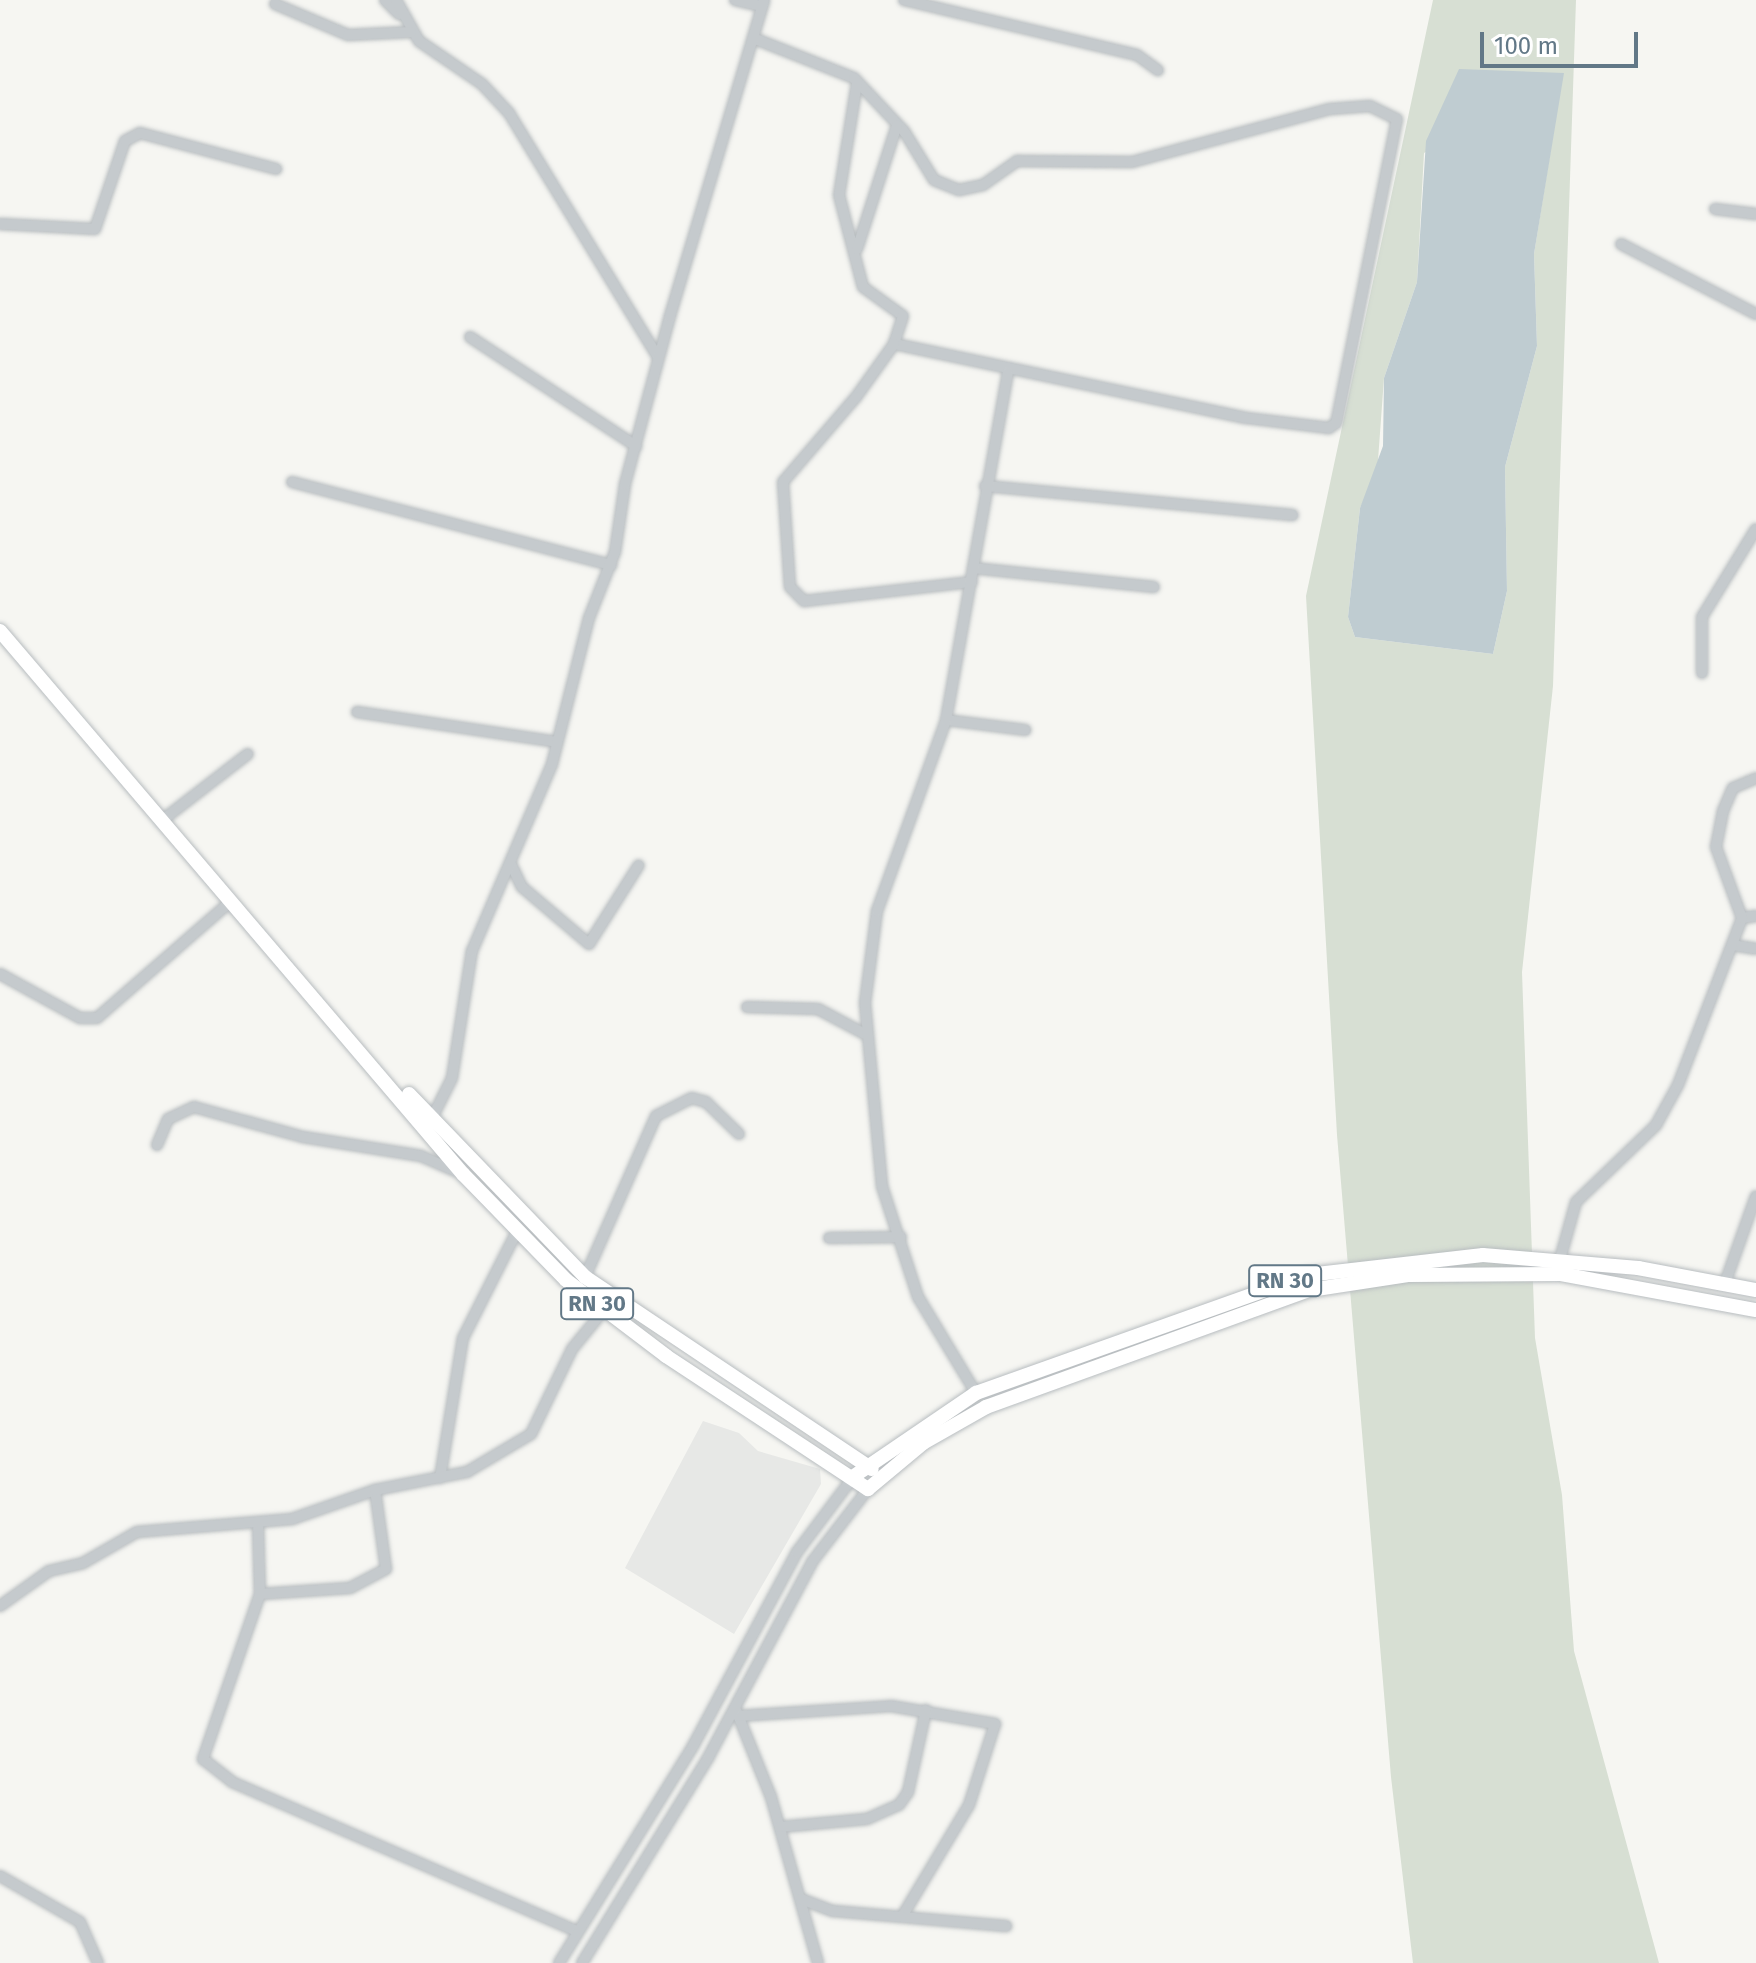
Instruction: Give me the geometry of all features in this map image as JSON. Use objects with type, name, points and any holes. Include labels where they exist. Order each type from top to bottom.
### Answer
[{"type":"main road","name":"RN 30","points":[[0,631],[229,903],[376,1064],[463,1174],[517,1231],[604,1310],[854,1476],[868,1489],[880,1476],[986,1407],[1310,1290],[1408,1275],[1561,1274],[1756,1310]]},
{"type":"main road","name":"RN 30","points":[[376,1064],[433,1116],[585,1277],[867,1464],[880,1476]]},
{"type":"main road","name":"RN 30","points":[[854,1476],[867,1464],[976,1393],[1308,1275],[1407,1259],[1560,1259],[1756,1290]]},
{"type":"street","points":[[385,0],[404,18]]},
{"type":"street","points":[[396,0],[411,32],[509,113],[659,359]]},
{"type":"street","points":[[433,1116],[452,1078],[472,951],[512,866],[557,742],[589,618],[611,565],[636,446],[659,359],[763,3],[735,0]]},
{"type":"street","points":[[904,0],[1137,55],[1158,70]]},
{"type":"street","points":[[275,4],[348,35],[411,32]]},
{"type":"street","points":[[753,38],[857,83],[897,125],[934,180],[959,190],[983,185],[1017,161],[1132,162],[1330,109],[1370,106],[1397,119],[1336,423],[1329,428],[1008,372],[894,344]]},
{"type":"street","points":[[857,83],[839,195],[857,249],[863,287],[903,316],[894,344],[783,482],[790,587],[804,601],[972,582]]},
{"type":"street","points":[[857,249],[897,125]]},
{"type":"street","points":[[0,224],[16,219],[95,229],[125,141],[140,133],[276,169]]},
{"type":"street","points":[[1715,209],[1756,214]]},
{"type":"street","points":[[1621,244],[1756,314]]},
{"type":"street","points":[[470,337],[636,446]]},
{"type":"street","points":[[976,1393],[918,1297],[882,1186],[877,1076],[867,1035],[877,911],[946,720],[972,582],[985,486],[1008,372]]},
{"type":"street","points":[[292,482],[611,565]]},
{"type":"street","points":[[985,486],[1293,515]]},
{"type":"street","points":[[1702,673],[1702,617],[1756,529]]},
{"type":"street","points":[[1742,556],[1756,558]]},
{"type":"street","points":[[973,568],[1154,587]]},
{"type":"street","points":[[357,712],[557,742]]},
{"type":"street","points":[[946,720],[1025,730]]},
{"type":"street","points":[[160,822],[248,754]]},
{"type":"street","points":[[1560,1259],[1576,1202],[1669,1105],[1742,918],[1716,847],[1729,794],[1756,778]]},
{"type":"street","points":[[512,866],[522,887],[589,944],[639,865]]},
{"type":"street","points":[[500,891],[522,887]]},
{"type":"street","points":[[0,974],[80,1018],[97,1018],[229,903]]},
{"type":"street","points":[[1742,918],[1756,916]]},
{"type":"street","points":[[1732,945],[1756,949]]},
{"type":"street","points":[[747,1007],[818,1009],[867,1035]]},
{"type":"street","points":[[585,1277],[656,1116],[692,1098],[706,1102],[739,1134]]},
{"type":"street","points":[[157,1145],[168,1119],[194,1107],[303,1137],[421,1156],[463,1174]]},
{"type":"street","points":[[1725,1283],[1756,1196]]},
{"type":"street","points":[[440,1478],[463,1338],[517,1231]]},
{"type":"street","points":[[829,1238],[901,1237]]},
{"type":"street","points":[[0,1606],[49,1571],[83,1563],[137,1532],[258,1524],[375,1490],[467,1472],[531,1434],[572,1349],[604,1310]]},
{"type":"street","points":[[559,1963],[693,1746],[797,1552],[854,1476]]},
{"type":"street","points":[[582,1963],[737,1713],[812,1562],[868,1489]]},
{"type":"street","points":[[260,1594],[350,1588],[386,1569],[375,1490]]},
{"type":"street","points":[[258,1524],[260,1594],[203,1759],[232,1782],[576,1931]]},
{"type":"street","points":[[737,1713],[926,1710],[995,1724],[969,1805],[903,1915]]},
{"type":"street","points":[[780,1827],[867,1819],[899,1805],[908,1792],[926,1710]]},
{"type":"street","points":[[737,1713],[780,1827],[818,1963]]},
{"type":"street","points":[[0,1876],[80,1922],[98,1963]]},
{"type":"street","points":[[801,1899],[833,1911],[1006,1926]]},
{"type":"shaded area","points":[[1433,0],[1576,0],[1553,686],[1522,972],[1535,1338],[1562,1495],[1574,1651],[1659,1963],[1413,1963],[1391,1777],[1337,1135],[1306,596]],"holes":[[[1563,73],[1534,254],[1537,346],[1505,467],[1507,591],[1493,654],[1355,637],[1348,617],[1360,508],[1377,474],[1384,378],[1417,282],[1424,153]]]},
{"type":"shaded area","points":[[1459,69],[1564,73],[1534,254],[1537,346],[1505,467],[1507,591],[1493,654],[1355,637],[1348,617],[1360,508],[1383,446],[1384,378],[1417,282],[1426,141]]},
{"type":"shaded area","points":[[703,1421],[739,1433],[758,1451],[820,1469],[821,1484],[734,1634],[625,1568]]}]
